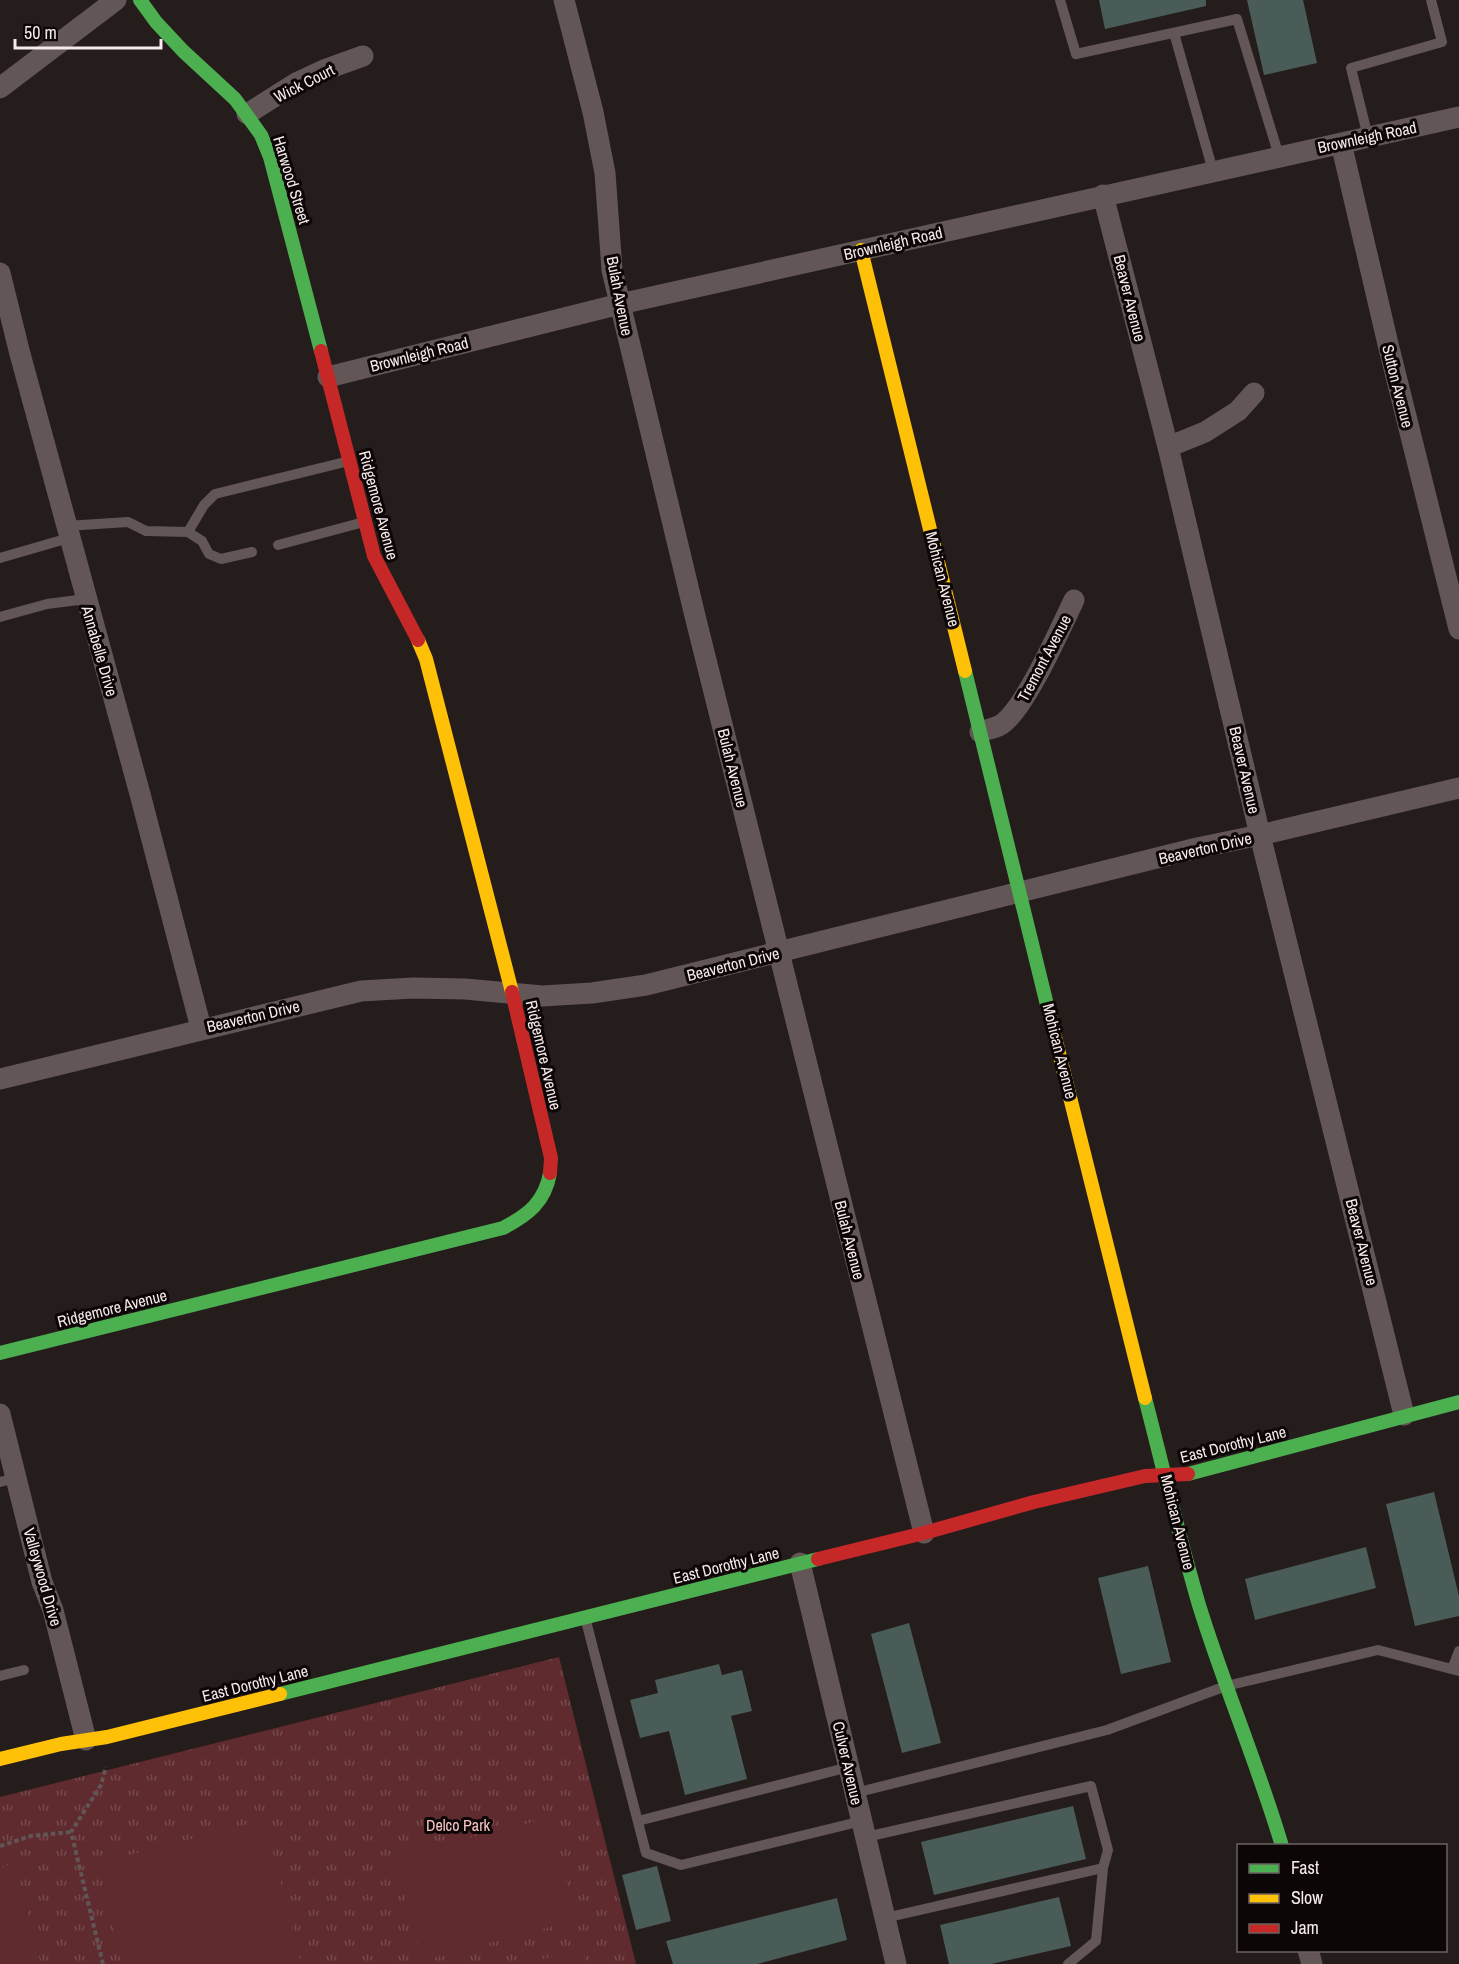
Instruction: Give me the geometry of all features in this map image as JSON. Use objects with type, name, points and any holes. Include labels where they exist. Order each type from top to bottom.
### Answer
[{"type":"street","points":[[0,88],[116,0]]},
{"type":"street","name":"Harwood Street","points":[[140,0],[156,22],[183,51],[235,99],[261,135],[270,157],[328,377]]},
{"type":"street","name":"Bulah Avenue","points":[[564,0],[593,112],[605,173],[612,270],[924,1533]]},
{"type":"street","name":"Wick Court","points":[[247,114],[296,83],[363,56]]},
{"type":"street","name":"Brownleigh Road","points":[[328,377],[620,304],[1459,117]]},
{"type":"street","name":"Sutton Avenue","points":[[1341,143],[1459,629]]},
{"type":"street","name":"Beaver Avenue","points":[[1103,195],[1168,447],[1260,835],[1404,1415]]},
{"type":"street","name":"Mohican Avenue","points":[[861,250],[1124,1314],[1199,1604],[1282,1844]]},
{"type":"street","name":"Annabelle Drive","points":[[0,273],[201,1028]]},
{"type":"street","name":"Ridgemore Avenue","points":[[0,1353],[503,1228],[520,1220],[535,1208],[544,1196],[550,1178],[551,1158],[512,994],[426,659],[414,629],[384,580],[374,556],[328,377]]},
{"type":"street","points":[[1168,447],[1205,432],[1238,411],[1254,393]]},
{"type":"street","name":"Tremont Avenue","points":[[980,732],[1002,724],[1017,707],[1031,685],[1074,600]]},
{"type":"street","name":"Beaverton Drive","points":[[0,1079],[201,1028],[361,991],[413,988],[465,989],[542,996],[592,993],[646,985],[1197,848],[1459,788]]},
{"type":"street","name":"East Dorothy Lane","points":[[0,1759],[61,1744],[107,1737],[924,1533],[1034,1502],[1145,1476],[1203,1471],[1459,1402]]},
{"type":"street","name":"Valleywood Drive","points":[[0,1414],[8,1480],[53,1610],[86,1740]]},
{"type":"street","name":"Culver Avenue","points":[[800,1563],[896,1964]]},
{"type":"lane","points":[[1060,0],[1076,54],[1237,19],[1280,156]]},
{"type":"lane","points":[[1368,137],[1351,68],[1442,42],[1431,0]]},
{"type":"lane","points":[[1174,33],[1213,171]]},
{"type":"lane","points":[[188,531],[204,505],[215,494],[350,461]]},
{"type":"lane","points":[[0,558],[68,532],[128,522],[146,531],[188,531],[202,541],[208,554],[221,559],[252,552]]},
{"type":"lane","points":[[278,545],[365,522]]},
{"type":"lane","points":[[0,617],[47,604],[86,599]]},
{"type":"lane","points":[[585,1618],[646,1853],[681,1865],[1091,1786],[1107,1850],[1102,1868],[1096,1941],[1068,1964]]},
{"type":"lane","points":[[855,1793],[1107,1730],[1226,1686],[1378,1650],[1455,1670],[1459,1651]]},
{"type":"lane","points":[[0,1676],[24,1670]]},
{"type":"lane","points":[[638,1821],[849,1767]]},
{"type":"lane","points":[[885,1918],[1102,1868]]},
{"type":"path","points":[[103,1964],[71,1832],[101,1785],[106,1767]]},
{"type":"path","points":[[0,1846],[32,1836],[71,1832]]},
{"type":"green space","name":"Delco Park","points":[[559,1657],[636,1964],[0,1964],[0,1797]]},
{"type":"green space","points":[[549,1818],[576,1920],[422,1961],[394,1857]]},
{"type":"green space","points":[[265,1820],[301,1964],[123,1964],[98,1863]]},
{"type":"green space","points":[[15,1863],[41,1964],[0,1964],[0,1868]]},
{"type":"green space","points":[[582,1949],[586,1964],[523,1964]]},
{"type":"building","points":[[1099,0],[1206,0],[1206,6],[1105,29]]},
{"type":"building","points":[[1247,0],[1303,0],[1317,63],[1264,75]]},
{"type":"building","points":[[1434,1492],[1459,1596],[1459,1616],[1415,1626],[1386,1504]]},
{"type":"building","points":[[1366,1547],[1376,1588],[1255,1620],[1245,1579]]},
{"type":"building","points":[[1148,1566],[1171,1662],[1121,1674],[1098,1578]]},
{"type":"building","points":[[909,1623],[941,1743],[902,1753],[871,1634]]},
{"type":"building","points":[[719,1664],[722,1675],[742,1670],[752,1711],[731,1716],[747,1779],[685,1795],[669,1731],[640,1738],[630,1700],[658,1693],[655,1680]]},
{"type":"building","points":[[1073,1806],[1086,1859],[934,1895],[921,1842]]},
{"type":"building","points":[[657,1866],[671,1921],[636,1930],[622,1875]]},
{"type":"building","points":[[1059,1897],[1071,1946],[991,1964],[949,1964],[940,1925]]},
{"type":"building","points":[[837,1898],[847,1940],[757,1964],[673,1964],[666,1941]]},
{"type":"traffic: fast","points":[[140,0],[156,22],[183,51],[235,99],[261,135],[270,157],[321,351]]},
{"type":"traffic: fast","points":[[965,671],[1049,1013]]},
{"type":"traffic: fast","points":[[0,1353],[503,1228],[528,1213],[540,1200],[550,1173]]},
{"type":"traffic: fast","points":[[1145,1398],[1199,1605],[1281,1844]]},
{"type":"traffic: fast","points":[[1188,1474],[1459,1402]]},
{"type":"traffic: fast","points":[[280,1694],[818,1559]]},
{"type":"traffic: slow","points":[[861,250],[965,671]]},
{"type":"traffic: slow","points":[[418,640],[426,659],[512,992]]},
{"type":"traffic: slow","points":[[1049,1013],[1145,1398]]},
{"type":"traffic: slow","points":[[0,1759],[61,1744],[107,1737],[280,1694]]},
{"type":"traffic: jam","points":[[321,351],[374,556],[418,640]]},
{"type":"traffic: jam","points":[[512,992],[551,1158],[550,1173]]},
{"type":"traffic: jam","points":[[818,1559],[924,1533],[1034,1502],[1145,1476],[1188,1474]]}]
